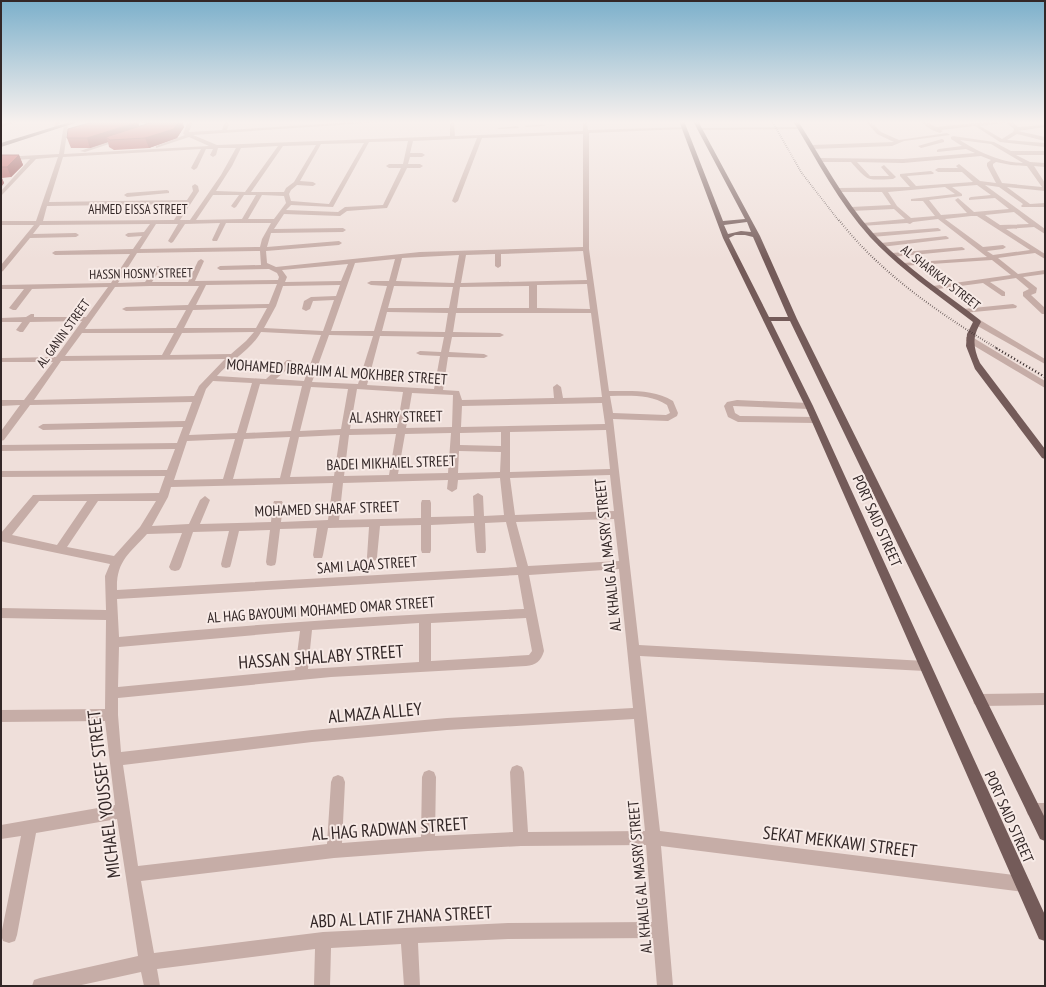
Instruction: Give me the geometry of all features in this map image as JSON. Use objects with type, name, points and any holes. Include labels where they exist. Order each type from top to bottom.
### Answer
[{"type":"main road","name":"PORT SAID STREET","points":[[698,167],[726,238],[767,319],[815,420],[1045,934]]},
{"type":"main road","name":"PORT SAID STREET","points":[[720,167],[749,220],[793,319],[979,700],[1039,810],[1045,834]]},
{"type":"main road","name":"AL SHARIKAT STREET","points":[[824,167],[863,225],[881,245],[903,266],[977,322],[972,329],[969,340]]},
{"type":"main road","points":[[720,223],[749,220]]},
{"type":"main road","points":[[726,238],[731,234],[741,233],[756,236]]},
{"type":"main road","points":[[767,319],[793,319]]},
{"type":"main road","points":[[969,340],[971,353],[979,369],[1045,456]]},
{"type":"street","points":[[1,194],[11,180],[25,167]]},
{"type":"street","points":[[1,270],[39,222],[60,167]]},
{"type":"street","points":[[171,241],[188,202],[203,191],[229,167]]},
{"type":"street","points":[[234,206],[264,167]]},
{"type":"street","points":[[164,497],[37,497],[2,538],[116,562],[144,530],[164,497],[188,424],[202,388],[233,356],[249,343],[259,330],[272,306],[283,278],[282,274],[263,261],[261,249],[282,212],[288,198],[288,189],[297,182],[305,167]]},
{"type":"street","points":[[331,206],[353,167]]},
{"type":"street","points":[[203,191],[260,194],[344,207],[345,209],[383,207],[387,206],[404,167]]},
{"type":"street","points":[[455,201],[468,167]]},
{"type":"street","name":"AL KHALIG AL MASRY STREET","points":[[586,167],[586,249],[609,421],[640,713],[665,986]]},
{"type":"street","points":[[859,167],[869,177],[874,178],[892,178],[892,176],[932,176]]},
{"type":"street","points":[[887,167],[892,176]]},
{"type":"street","points":[[939,167],[961,168],[978,183],[1045,232]]},
{"type":"street","points":[[991,167],[999,184],[1029,206]]},
{"type":"street","points":[[1032,167],[1045,188]]},
{"type":"street","points":[[902,176],[915,188]]},
{"type":"street","points":[[874,178],[878,183],[887,186],[887,190],[895,207],[907,217],[910,222]]},
{"type":"street","points":[[943,179],[954,184]]},
{"type":"street","points":[[285,181],[313,184]]},
{"type":"street","points":[[839,190],[887,190],[978,183],[1045,188]]},
{"type":"street","points":[[902,189],[915,201],[960,195],[946,185]]},
{"type":"street","points":[[1032,188],[1045,196]]},
{"type":"street","points":[[192,221],[203,191]]},
{"type":"street","points":[[127,194],[167,192]]},
{"type":"street","points":[[130,203],[137,194]]},
{"type":"street","points":[[244,221],[260,194]]},
{"type":"street","points":[[88,203],[95,195]]},
{"type":"street","points":[[971,199],[997,196]]},
{"type":"street","points":[[288,198],[304,198]]},
{"type":"street","points":[[924,199],[941,219],[1036,289],[1026,294],[1045,312]]},
{"type":"street","points":[[958,200],[976,214],[1045,257]]},
{"type":"street","points":[[45,204],[188,202]]},
{"type":"street","points":[[863,225],[941,219],[1029,206],[1042,205],[1045,209]]},
{"type":"street","points":[[851,208],[895,207]]},
{"type":"street","points":[[282,212],[339,214],[345,209]]},
{"type":"street","name":"AL GANIN STREET","points":[[1,438],[88,319],[155,221]]},
{"type":"street","points":[[215,240],[224,221]]},
{"type":"street","name":"AHMED EISSA STREET","points":[[1,223],[276,221]]},
{"type":"street","points":[[999,227],[1045,224]]},
{"type":"street","points":[[270,231],[344,230]]},
{"type":"street","points":[[872,235],[938,230]]},
{"type":"street","points":[[128,235],[146,234]]},
{"type":"street","points":[[28,236],[76,235]]},
{"type":"street","points":[[881,245],[946,238]]},
{"type":"street","points":[[56,253],[261,249],[339,243]]},
{"type":"street","points":[[983,249],[1003,247]]},
{"type":"street","points":[[220,268],[272,268],[352,262],[420,254],[586,249]]},
{"type":"street","points":[[892,255],[962,249]]},
{"type":"street","points":[[498,251],[498,266]]},
{"type":"street","points":[[903,266],[994,257],[1036,251]]},
{"type":"street","points":[[438,391],[463,253]]},
{"type":"street","points":[[318,555],[328,524],[338,479],[345,432],[399,257]]},
{"type":"street","points":[[190,284],[201,261]]},
{"type":"street","points":[[284,481],[307,384],[352,262]]},
{"type":"street","points":[[147,284],[158,268]]},
{"type":"street","points":[[933,288],[1045,272]]},
{"type":"street","points":[[983,280],[1002,294]]},
{"type":"street","points":[[371,283],[458,285],[591,282]]},
{"type":"street","name":"HASSN HOSNY STREET","points":[[1,287],[147,284],[344,283]]},
{"type":"street","points":[[165,357],[203,284]]},
{"type":"street","points":[[533,284],[533,310]]},
{"type":"street","points":[[13,308],[30,286]]},
{"type":"street","points":[[306,309],[308,301],[311,299],[338,298]]},
{"type":"street","points":[[126,309],[272,306]]},
{"type":"street","points":[[963,311],[1014,306]]},
{"type":"street","points":[[383,310],[594,311]]},
{"type":"street","points":[[20,330],[30,317]]},
{"type":"street","points":[[1,320],[30,317],[88,319]]},
{"type":"street","points":[[977,322],[1045,362]]},
{"type":"street","points":[[79,331],[259,330],[326,333],[500,335]]},
{"type":"street","points":[[969,340],[1045,385]]},
{"type":"street","points":[[420,353],[484,356]]},
{"type":"street","points":[[1,360],[233,356]]},
{"type":"street","points":[[269,381],[290,362]]},
{"type":"street","name":"MOHAMED IBRAHIM AL MOKHBER STREET","points":[[212,378],[453,392],[456,393],[458,400]]},
{"type":"street","points":[[227,482],[257,381]]},
{"type":"street","points":[[557,387],[559,401]]},
{"type":"street","points":[[393,478],[408,389]]},
{"type":"street","name":"AL ASHRY STREET","points":[[1,448],[182,442],[240,436],[506,428],[668,418],[674,414],[673,407],[670,403],[653,395],[606,397]]},
{"type":"street","points":[[452,489],[458,400],[559,401],[606,397]]},
{"type":"street","points":[[1,403],[197,399]]},
{"type":"street","points":[[808,406],[737,403],[730,404],[728,406],[731,415],[738,419],[815,420]]},
{"type":"street","points":[[42,426],[188,424]]},
{"type":"street","points":[[506,428],[505,475],[510,518],[523,570],[531,613]]},
{"type":"street","points":[[454,448],[505,449]]},
{"type":"street","name":"BADEI MIKHAIEL STREET","points":[[168,484],[614,472]]},
{"type":"street","points":[[1,474],[172,473]]},
{"type":"street","points":[[478,496],[481,550]]},
{"type":"street","points":[[60,549],[96,497]]},
{"type":"street","points":[[175,567],[191,528],[205,500]]},
{"type":"street","points":[[426,503],[426,550]]},
{"type":"street","points":[[271,562],[278,504]]},
{"type":"street","name":"MOHAMED SHARAF STREET","points":[[144,530],[619,515]]},
{"type":"street","points":[[372,557],[375,523]]},
{"type":"street","points":[[226,564],[235,527]]},
{"type":"street","name":"MICHAEL YOUSSEF STREET","points":[[116,562],[111,576],[113,595],[111,715],[115,759],[132,874],[152,986]]},
{"type":"street","name":"SAMI LAQA STREET","points":[[113,595],[624,565]]},
{"type":"street","name":"AL HAG BAYOUMI MOHAMED OMAR STREET","points":[[113,644],[233,631],[425,618],[531,613]]},
{"type":"street","name":"HASSAN SHALABY STREET","points":[[111,693],[301,675],[523,661],[534,659],[537,656],[538,650],[531,613]]},
{"type":"street","points":[[1,614],[113,615]]},
{"type":"street","points":[[425,618],[425,667]]},
{"type":"street","points":[[301,675],[306,626]]},
{"type":"street","points":[[633,650],[925,666]]},
{"type":"street","points":[[979,700],[1045,699]]},
{"type":"street","name":"ALMAZA ALLEY","points":[[115,759],[312,736],[439,725],[640,713]]},
{"type":"street","points":[[1,716],[111,715]]},
{"type":"street","points":[[517,772],[521,839]]},
{"type":"street","points":[[428,777],[428,844]]},
{"type":"street","points":[[334,851],[338,782]]},
{"type":"street","points":[[1,832],[123,811]]},
{"type":"street","points":[[9,935],[30,827]]},
{"type":"street","name":"SEKAT MEKKAWI STREET","points":[[652,838],[1023,884]]},
{"type":"street","name":"AL HAG RADWAN STREET","points":[[132,874],[334,851],[428,844],[521,839],[652,838]]},
{"type":"street","name":"ABD AL LATIF ZHANA STREET","points":[[40,986],[86,981],[147,962],[323,940],[508,931],[659,930]]},
{"type":"street","points":[[409,936],[412,986]]},
{"type":"street","points":[[322,986],[323,940]]},
{"type":"railway","points":[[798,167],[839,221]]},
{"type":"railway","points":[[839,220],[873,258],[912,292],[955,322],[998,349]]},
{"type":"railway","points":[[996,348],[1045,377]]}]
